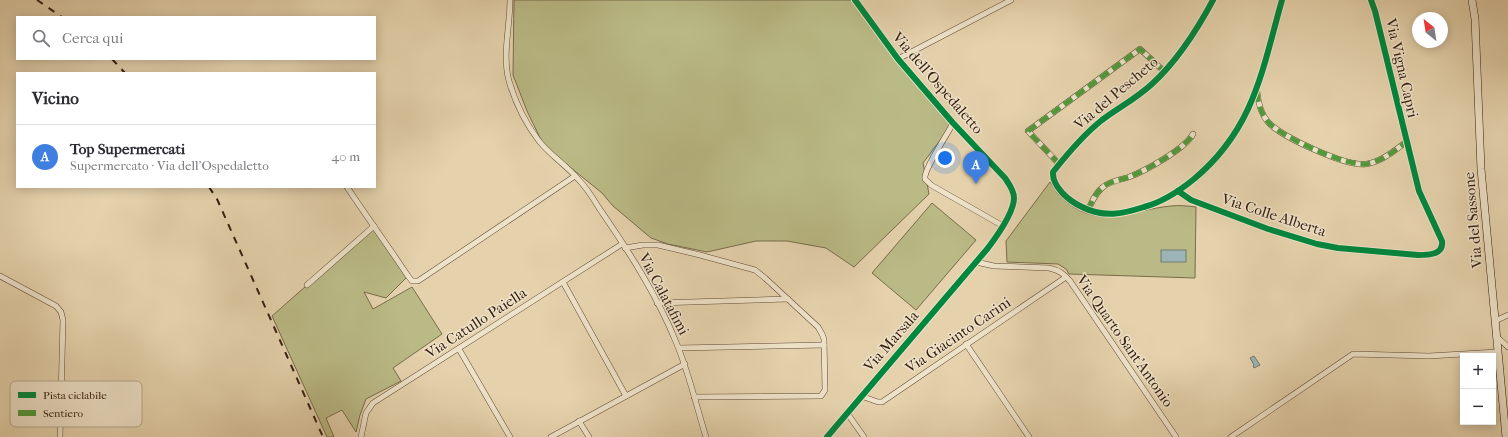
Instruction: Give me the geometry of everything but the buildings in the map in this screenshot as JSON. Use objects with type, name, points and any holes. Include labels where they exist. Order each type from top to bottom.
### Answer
[{"type":"main road","name":"Via del Sassone","points":[[1472,0],[1475,19],[1481,169],[1497,352],[1505,409],[1506,437]]},
{"type":"street","name":"Via Calatafimi","points":[[510,0],[506,56],[509,81],[518,103],[528,124],[539,141],[575,176],[599,208],[624,246],[657,303],[685,364],[706,437]]},
{"type":"street","name":"Via dell'Ospedaletto","points":[[855,0],[898,59],[1010,186],[1013,193],[1013,202],[1003,226],[988,248],[976,262]]},
{"type":"street","points":[[898,59],[1011,0]]},
{"type":"street","name":"Via del Pescheto","points":[[1059,164],[1082,138],[1101,121],[1151,85],[1165,72],[1190,39],[1213,0]]},
{"type":"street","points":[[1165,72],[1140,49],[1028,131],[1059,164],[1053,172],[1053,177],[1060,190],[1066,197],[1077,205],[1096,213],[1107,214],[1134,210],[1165,200],[1200,174],[1222,152],[1244,119],[1256,89],[1282,0]]},
{"type":"street","name":"Via Vigna Capri","points":[[1371,0],[1388,63],[1406,142]]},
{"type":"street","points":[[1256,89],[1260,109],[1268,122],[1274,128],[1283,134],[1332,157],[1351,164],[1361,165],[1373,163],[1385,157],[1406,142]]},
{"type":"street","name":"Via dell'Ospedaletto","points":[[953,123],[926,170],[925,179],[931,186],[1003,226]]},
{"type":"street","points":[[1088,210],[1094,195],[1104,186],[1128,177],[1155,164],[1183,144],[1193,134]]},
{"type":"street","name":"Via Colle Alberta","points":[[1178,191],[1191,200],[1268,229],[1317,244],[1338,248],[1379,252],[1418,255],[1434,254],[1442,249],[1442,241],[1419,191],[1406,142]]},
{"type":"street","points":[[349,189],[408,276],[412,281],[418,281],[575,176]]},
{"type":"street","points":[[307,285],[374,226]]},
{"type":"street","name":"Via Catullo Paiella","points":[[361,437],[366,413],[373,403],[563,282],[624,246],[658,245],[695,253],[749,268],[763,276],[819,329],[823,336],[824,345]]},
{"type":"street","name":"Via Quarto Sant'Antonio","points":[[976,262],[994,266],[1049,268],[1060,271],[1066,276],[1176,437]]},
{"type":"street","name":"Via Marsala","points":[[827,437],[976,262]]},
{"type":"street","points":[[0,276],[54,305],[62,314],[64,320],[62,381]]},
{"type":"street","name":"Via Giacinto Carini","points":[[861,396],[881,402],[1066,276]]},
{"type":"street","points":[[563,282],[626,396]]},
{"type":"street","points":[[657,303],[788,299]]},
{"type":"street","points":[[1495,321],[1508,315]]},
{"type":"street","points":[[1496,336],[1508,347]]},
{"type":"street","points":[[966,344],[1029,437]]},
{"type":"street","points":[[678,348],[824,345],[825,390],[819,397],[694,397]]},
{"type":"street","points":[[459,349],[510,437]]},
{"type":"street","points":[[1231,437],[1353,354],[1433,356],[1497,352]]},
{"type":"street","points":[[551,437],[685,364]]},
{"type":"street","points":[[847,413],[864,437]]},
{"type":"street","points":[[580,421],[589,437]]},
{"type":"street","points":[[60,427],[60,437]]},
{"type":"green space","points":[[514,0],[855,0],[879,36],[953,123],[923,163],[929,194],[854,267],[826,248],[787,241],[756,241],[707,252],[668,244],[651,238],[613,206],[602,193],[544,146],[527,111],[513,75]]},
{"type":"green space","points":[[1050,182],[1059,195],[1075,208],[1088,214],[1114,216],[1171,206],[1196,207],[1195,278],[1069,274],[1066,269],[1058,264],[1007,262],[1006,241]]},
{"type":"green space","points":[[932,203],[976,240],[916,310],[872,273]]},
{"type":"green space","points":[[374,226],[408,276],[386,298],[364,292],[373,309],[412,287],[442,334],[393,368],[401,381],[366,399],[356,432],[342,410],[326,418],[334,437],[327,437],[272,316]]},
{"type":"water","points":[[1161,250],[1186,250],[1186,262],[1161,262]]},
{"type":"water","points":[[1254,356],[1260,365],[1254,368],[1250,358]]},
{"type":"railway","points":[[37,0],[61,16]]},
{"type":"railway","points":[[113,60],[124,72]]},
{"type":"railway","points":[[210,188],[217,199],[323,437]]},
{"type":"marked path","points":[[1059,164],[1028,131],[1140,49],[1165,72]]},
{"type":"marked path","points":[[1257,92],[1262,112],[1269,123],[1287,136],[1330,156],[1357,164],[1372,163],[1388,156],[1406,142]]},
{"type":"marked path","points":[[1088,210],[1100,189],[1112,182],[1129,177],[1154,165],[1182,146],[1193,134]]},
{"type":"cycle path","points":[[827,437],[988,248],[1008,217],[1014,198],[1010,185],[1005,178],[953,123],[898,59],[855,0]]},
{"type":"cycle path","points":[[1213,0],[1186,45],[1161,75],[1140,94],[1088,132],[1053,172],[1053,178],[1058,188],[1072,201],[1082,207],[1105,214],[1121,213],[1151,205],[1176,192],[1194,179],[1214,160],[1230,140],[1243,119],[1253,97],[1261,75],[1282,0]]},
{"type":"cycle path","points":[[1178,191],[1191,200],[1268,229],[1317,244],[1338,248],[1418,255],[1438,252],[1442,246],[1442,241],[1419,191],[1371,0]]},
{"type":"place","name":"Top Supermercati","points":[[976,184]]}]
